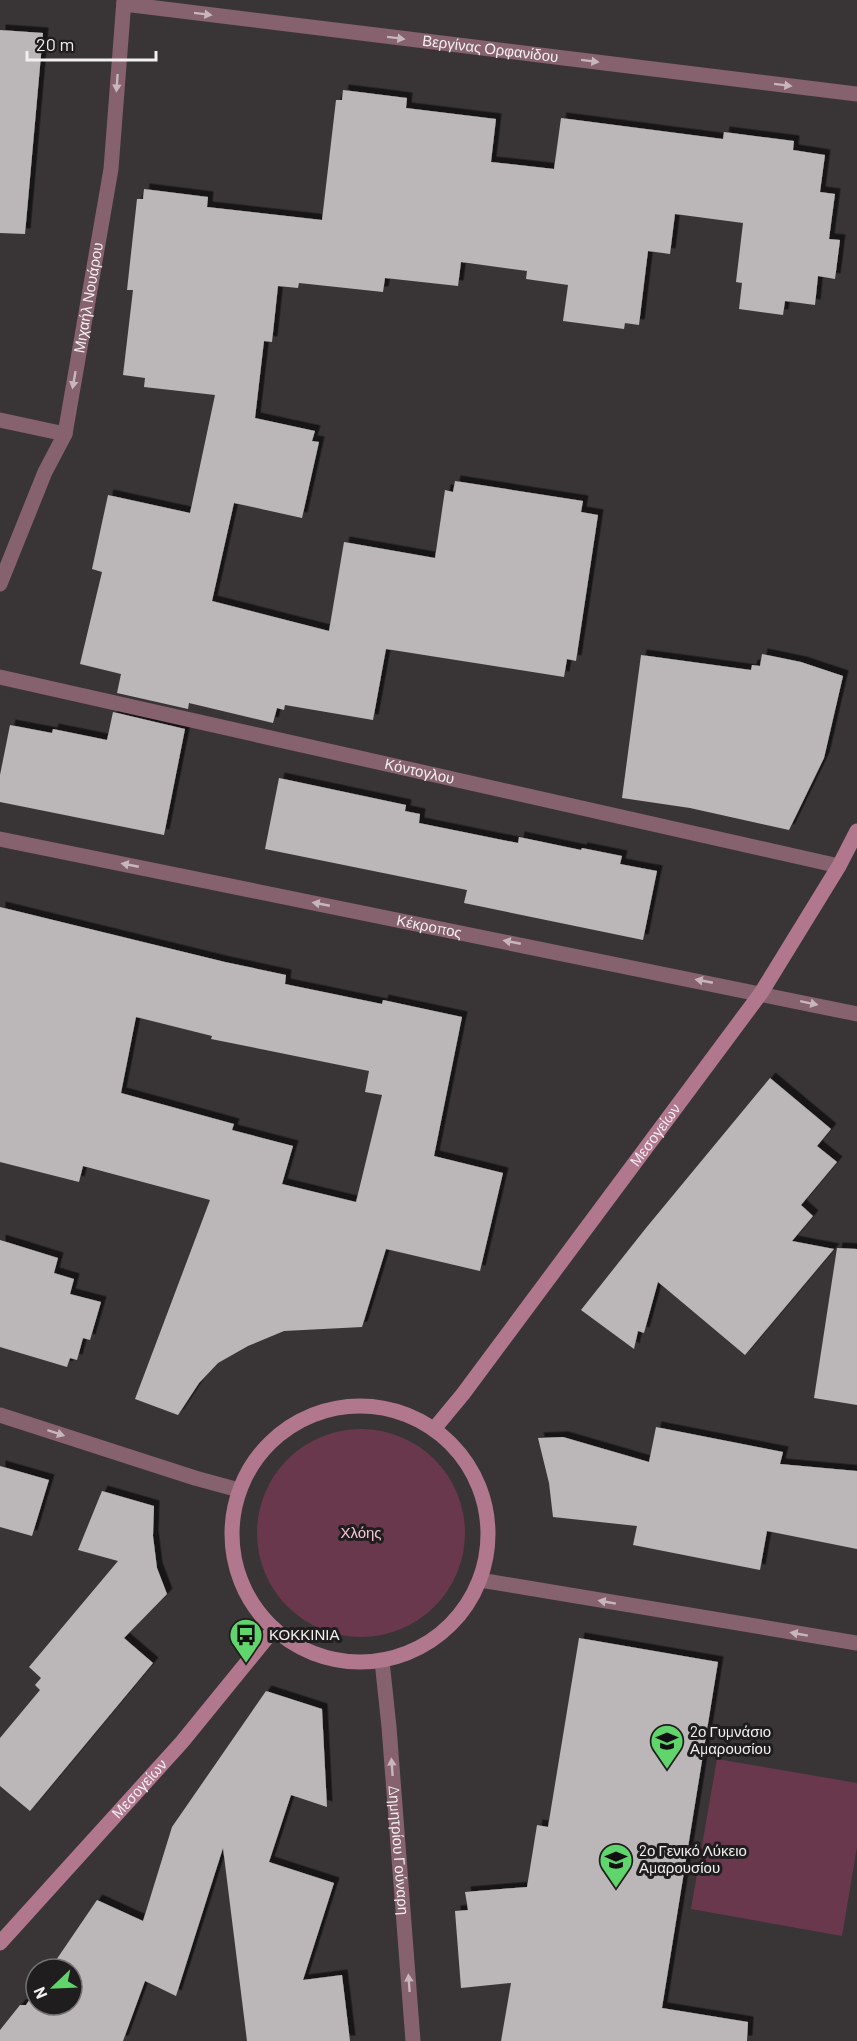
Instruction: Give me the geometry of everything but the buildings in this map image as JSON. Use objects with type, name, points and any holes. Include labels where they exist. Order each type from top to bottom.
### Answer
[{"type":"street","name":"Βεργίνας Ορφανίδου","points":[[124,2],[857,94]]},
{"type":"street","name":"Μιχαήλ Νουάρου","points":[[0,584],[45,472],[64,434],[111,169],[124,2]]},
{"type":"street","points":[[0,420],[64,434]]},
{"type":"street","name":"Κόντογλου","points":[[0,677],[839,866]]},
{"type":"street","name":"Μεσογείων","points":[[434,1429],[470,1384],[761,993],[839,866],[857,831]]},
{"type":"street","name":"Κέκροπος","points":[[0,839],[857,1014]]},
{"type":"street","points":[[360,1405],[399,1412],[434,1429],[464,1459],[482,1497],[488,1539],[480,1580],[464,1609],[441,1634],[413,1651],[382,1661],[353,1662],[324,1657],[297,1646],[274,1629],[250,1600],[236,1565],[231,1527],[239,1490],[257,1456],[286,1428],[321,1411],[360,1405]]},
{"type":"street","points":[[0,1415],[239,1490]]},
{"type":"street","points":[[480,1580],[857,1644]]},
{"type":"street","name":"Μεσογείων","points":[[0,1943],[182,1742],[274,1629]]},
{"type":"street","name":"Δημητρίου Γούναρη","points":[[382,1661],[413,2041]]},
{"type":"green space","name":"Χλόης","points":[[361,1429],[381,1431],[401,1437],[427,1453],[441,1467],[457,1493],[463,1513],[465,1533],[463,1553],[457,1573],[441,1599],[427,1613],[401,1629],[381,1635],[361,1637],[341,1635],[321,1629],[295,1613],[281,1599],[265,1573],[259,1553],[257,1533],[259,1513],[265,1493],[281,1467],[295,1453],[321,1437],[341,1431]]},
{"type":"green space","points":[[717,1759],[857,1783],[857,1847],[842,1936],[691,1909]]},
{"type":"place","name":"ΚΟΚΚΙΝΙΑ","points":[[246,1664]]},
{"type":"place","name":"2ο Γυμνάσιο Αμαρουσίου","points":[[667,1770]]},
{"type":"place","name":"2ο Γενικό Λύκειο Αμαρουσίου","points":[[616,1889]]}]
